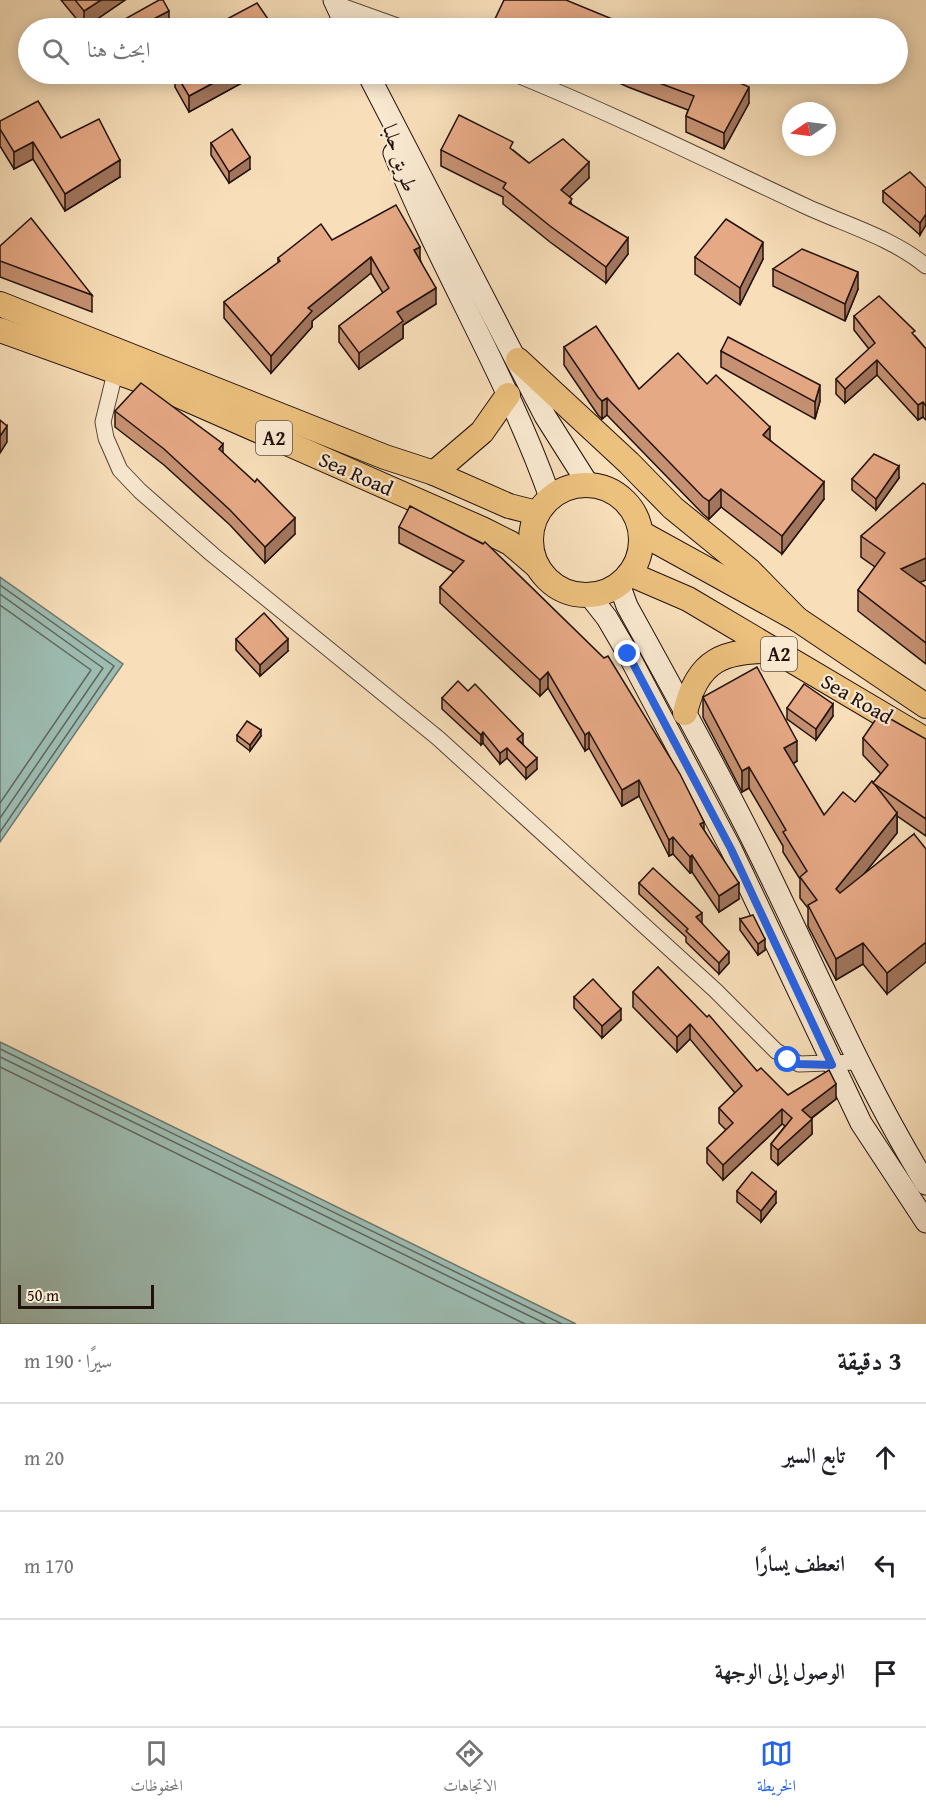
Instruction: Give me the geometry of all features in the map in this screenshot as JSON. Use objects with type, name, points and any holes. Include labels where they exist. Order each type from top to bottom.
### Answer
[{"type":"highway","name":"Sea Road","points":[[0,304],[482,529],[510,543],[537,566]]},
{"type":"highway","name":"Sea Road","points":[[0,330],[115,373],[166,380],[434,473],[509,506],[544,505]]},
{"type":"highway","points":[[518,360],[629,463],[673,508],[749,570],[797,619]]},
{"type":"highway","points":[[434,473],[482,432],[508,394]]},
{"type":"highway","points":[[537,566],[531,540],[544,505],[568,487],[588,484],[607,489],[623,499],[635,515],[641,533],[639,555],[625,579],[605,592],[590,595]]},
{"type":"highway","name":"Sea Road","points":[[641,533],[797,619],[926,706]]},
{"type":"highway","name":"A2","points":[[537,566],[551,583],[569,593],[590,595]]},
{"type":"highway","name":"Sea Road","points":[[625,579],[688,599],[926,740]]},
{"type":"highway","points":[[685,713],[696,682],[710,665],[729,653],[775,651]]},
{"type":"main road","points":[[332,1],[342,18]]},
{"type":"main road","points":[[373,84],[384,109]]},
{"type":"main road","name":"طريق حلبا","points":[[384,109],[518,360],[545,416],[588,484]]},
{"type":"main road","name":"طريق حلبا","points":[[384,109],[393,150],[412,197],[508,394],[544,505]]},
{"type":"main road","points":[[625,579],[627,606],[754,841],[857,1062],[926,1184]]},
{"type":"main road","points":[[590,595],[607,618],[628,654],[731,849],[861,1123],[885,1164],[926,1222]]},
{"type":"main road","points":[[731,849],[754,841]]},
{"type":"main road","points":[[885,1164],[905,1149]]},
{"type":"street","points":[[332,1],[377,18]]},
{"type":"street","points":[[540,84],[900,248],[926,266]]},
{"type":"street","points":[[115,373],[103,422],[106,438],[120,470],[140,491],[213,555],[438,738],[715,990],[776,1051],[799,1064],[832,1065],[857,1062]]},
{"type":"water","points":[[0,577],[123,664],[0,842]]},
{"type":"water","points":[[0,1042],[576,1324],[0,1324]]},
{"type":"building","points":[[75,0],[101,0],[84,11]]},
{"type":"building","points":[[159,0],[163,0],[169,11],[155,18],[127,18]]},
{"type":"building","points":[[504,0],[566,0],[610,18],[495,18]]},
{"type":"building","points":[[257,3],[267,18],[229,18]]},
{"type":"building","points":[[182,84],[211,84],[189,96]]},
{"type":"building","points":[[662,84],[742,84],[749,87],[724,133],[686,116],[694,96]]},
{"type":"building","points":[[38,101],[61,138],[99,119],[120,160],[65,194],[33,142],[14,152],[0,129],[0,121]]},
{"type":"building","points":[[459,115],[513,142],[510,148],[529,163],[563,139],[589,162],[561,190],[572,199],[569,203],[628,238],[606,267],[503,188],[506,183],[441,150]]},
{"type":"building","points":[[232,129],[250,157],[229,172],[211,143]]},
{"type":"building","points":[[910,172],[926,188],[926,214],[920,223],[883,191]]},
{"type":"building","points":[[396,205],[420,247],[414,250],[436,288],[397,312],[403,321],[359,353],[339,326],[389,288],[371,257],[308,308],[312,311],[271,356],[224,302],[280,261],[278,258],[321,224],[332,240]]},
{"type":"building","points":[[31,218],[92,295],[0,261],[0,246]]},
{"type":"building","points":[[726,219],[763,242],[740,288],[695,257]]},
{"type":"building","points":[[802,249],[858,272],[845,304],[773,269]]},
{"type":"building","points":[[879,296],[915,331],[912,333],[926,349],[926,406],[923,402],[918,405],[877,360],[845,389],[836,379],[875,343],[854,316]]},
{"type":"building","points":[[596,326],[639,389],[678,353],[707,384],[716,375],[770,427],[763,435],[824,482],[782,536],[721,489],[709,501],[703,497],[607,398],[602,401],[598,397],[564,347]]},
{"type":"building","points":[[728,337],[820,385],[815,402],[721,351]]},
{"type":"building","points":[[141,383],[223,444],[219,449],[255,482],[257,479],[295,518],[265,547],[230,510],[164,449],[115,411]]},
{"type":"building","points":[[0,420],[7,426],[0,436]]},
{"type":"building","points":[[874,454],[899,466],[876,499],[852,479]]},
{"type":"building","points":[[923,483],[926,485],[926,558],[901,569],[926,587],[926,643],[858,590],[885,553],[861,536]]},
{"type":"building","points":[[410,506],[483,544],[485,542],[604,658],[608,656],[680,774],[704,822],[700,824],[739,883],[719,896],[692,855],[690,857],[673,837],[669,840],[639,780],[622,790],[589,732],[585,735],[548,672],[540,680],[440,587],[464,561],[399,527]]},
{"type":"building","points":[[264,613],[288,639],[260,665],[236,639]]},
{"type":"building","points":[[757,667],[797,741],[784,748],[824,815],[843,792],[855,802],[872,781],[897,813],[836,889],[840,893],[914,834],[926,849],[926,942],[887,973],[863,943],[836,959],[808,905],[817,900],[800,877],[807,871],[783,832],[786,830],[749,767],[742,771],[703,697]]},
{"type":"building","points":[[458,681],[468,691],[475,684],[523,734],[517,739],[537,758],[526,768],[507,748],[500,753],[483,732],[481,735],[442,698]]},
{"type":"building","points":[[804,684],[833,704],[816,729],[787,708]]},
{"type":"building","points":[[880,713],[926,739],[926,819],[873,783],[888,765],[863,738]]},
{"type":"building","points":[[247,721],[261,730],[250,745],[237,735]]},
{"type":"building","points":[[653,868],[702,913],[696,917],[729,952],[719,963],[686,931],[688,929],[639,883]]},
{"type":"building","points":[[753,915],[765,939],[758,944],[740,919]]},
{"type":"building","points":[[658,967],[707,1017],[709,1015],[757,1071],[761,1068],[788,1095],[829,1070],[836,1084],[802,1110],[812,1119],[778,1150],[771,1144],[792,1118],[782,1109],[723,1165],[707,1148],[733,1123],[719,1108],[742,1086],[690,1024],[677,1037],[633,992]]},
{"type":"building","points":[[593,979],[621,1009],[602,1026],[574,997]]},
{"type":"building","points":[[752,1172],[776,1192],[761,1211],[737,1191]]},
{"type":"route","points":[[628,654],[731,849],[832,1065],[799,1064],[788,1060]]}]
